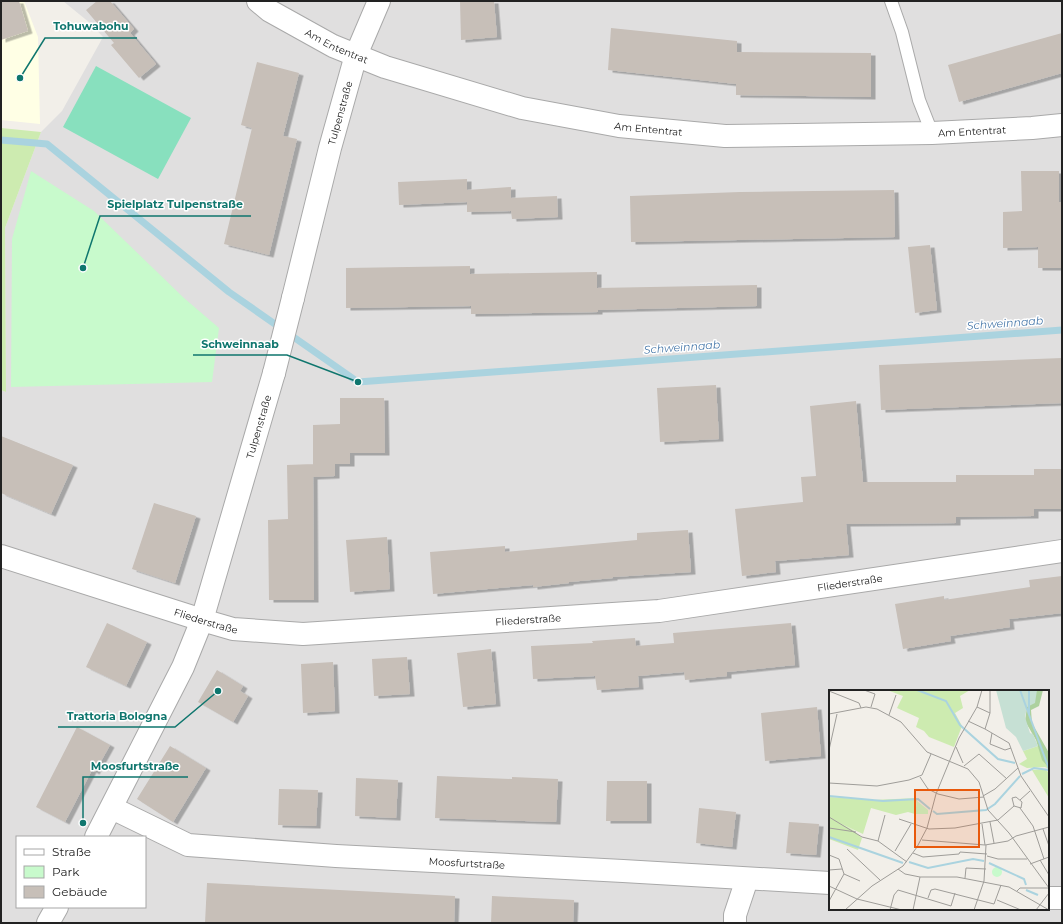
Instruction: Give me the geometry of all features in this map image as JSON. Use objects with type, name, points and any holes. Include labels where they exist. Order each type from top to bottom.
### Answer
[{"type":"street","name":"Am Ententrat","points":[[258,1],[270,11],[333,46],[385,67],[522,108],[619,126],[725,136],[932,133],[1062,125]]},
{"type":"street","name":"Tulpenstraße","points":[[97,836],[183,667],[202,620],[274,373],[330,148],[356,55],[379,1]]},
{"type":"street","name":"Fliederstraße","points":[[1,556],[233,629],[304,634],[660,611],[1062,551]]},
{"type":"street","name":"Moosfurtstraße","points":[[112,808],[188,844],[336,856],[829,883]]},
{"type":"street","points":[[735,923],[735,914],[747,879]]},
{"type":"street","points":[[1049,898],[1062,898]]},
{"type":"street","points":[[48,923],[56,908]]},
{"type":"lane","points":[[891,1],[902,32],[919,100],[932,133]]},
{"type":"shaded area","points":[[1,1],[24,1],[38,37],[40,124],[1,120]]},
{"type":"shaded area","points":[[63,1],[1062,1],[1062,923],[1,923],[1,390],[6,392],[5,228],[41,132],[62,111],[103,37],[90,23]]},
{"type":"green space","points":[[96,66],[191,118],[158,179],[63,127]]},
{"type":"green space","points":[[1,128],[41,132],[5,228],[6,392],[1,390]]},
{"type":"green space","points":[[31,171],[94,211],[184,298],[219,328],[212,382],[11,387],[12,239]]},
{"type":"building","points":[[1,1],[19,1],[28,31],[1,40]]},
{"type":"building","points":[[97,1],[110,1],[134,29],[130,33],[156,64],[139,78],[111,45],[114,43],[86,10]]},
{"type":"building","points":[[460,1],[494,1],[497,37],[461,40]]},
{"type":"building","points":[[611,28],[737,41],[737,52],[871,53],[871,97],[736,95],[736,84],[608,70]]},
{"type":"building","points":[[1062,33],[1062,73],[959,102],[948,65]]},
{"type":"building","points":[[257,62],[299,73],[283,136],[297,139],[269,255],[224,244],[252,128],[241,125]]},
{"type":"building","points":[[1021,171],[1059,171],[1059,202],[1062,202],[1062,268],[1038,268],[1038,247],[1003,248],[1003,212],[1022,211]]},
{"type":"building","points":[[467,179],[467,190],[511,187],[511,198],[557,196],[558,217],[512,219],[511,211],[467,212],[467,202],[399,205],[398,182]]},
{"type":"building","points":[[894,190],[895,237],[631,242],[630,196],[740,192]]},
{"type":"building","points":[[930,245],[937,310],[915,313],[908,247]]},
{"type":"building","points":[[470,266],[470,274],[597,272],[597,288],[757,285],[757,306],[598,310],[598,312],[471,314],[471,306],[346,308],[346,268]]},
{"type":"building","points":[[1062,358],[1062,403],[881,410],[879,365]]},
{"type":"building","points":[[716,385],[719,439],[660,442],[657,388]]},
{"type":"building","points":[[340,398],[384,398],[385,453],[350,453],[350,464],[335,464],[335,476],[313,477],[313,425],[340,424]]},
{"type":"building","points":[[856,401],[863,482],[956,482],[956,475],[1034,475],[1034,469],[1062,469],[1062,509],[1034,509],[1034,516],[956,517],[956,523],[846,524],[849,555],[775,561],[776,572],[742,576],[735,509],[803,502],[801,477],[816,476],[810,406]]},
{"type":"building","points":[[1,436],[73,465],[51,514],[1,493]]},
{"type":"building","points":[[313,464],[314,600],[269,600],[268,520],[288,519],[287,465]]},
{"type":"building","points":[[154,503],[196,516],[175,583],[132,569]]},
{"type":"building","points":[[688,530],[691,572],[613,577],[533,587],[533,585],[433,594],[430,552],[505,546],[505,552],[637,540],[637,533]]},
{"type":"building","points":[[387,537],[390,589],[350,592],[346,540]]},
{"type":"building","points":[[1062,576],[1062,613],[1009,619],[1010,627],[950,636],[951,641],[903,649],[895,604],[944,596],[944,600],[1030,587],[1029,580]]},
{"type":"building","points":[[107,623],[147,642],[126,686],[86,667]]},
{"type":"building","points":[[791,623],[795,665],[727,672],[727,676],[685,680],[684,672],[638,676],[639,687],[597,690],[595,676],[533,679],[531,646],[593,643],[592,641],[635,638],[636,646],[674,643],[673,633]]},
{"type":"building","points":[[491,649],[496,704],[463,707],[457,653]]},
{"type":"building","points":[[407,657],[410,694],[374,696],[372,659]]},
{"type":"building","points":[[333,662],[335,711],[303,713],[301,664]]},
{"type":"building","points":[[217,670],[243,686],[240,691],[248,696],[233,722],[198,702]]},
{"type":"building","points":[[817,707],[821,756],[765,761],[761,713]]},
{"type":"building","points":[[77,727],[110,745],[95,772],[92,770],[65,822],[36,807]]},
{"type":"building","points":[[170,746],[206,768],[173,822],[137,799]]},
{"type":"building","points":[[437,776],[558,779],[556,822],[435,818]]},
{"type":"building","points":[[356,778],[398,780],[396,818],[355,816]]},
{"type":"building","points":[[607,781],[647,781],[647,821],[606,821]]},
{"type":"building","points":[[279,789],[318,790],[316,826],[278,825]]},
{"type":"building","points":[[699,808],[736,812],[732,847],[696,843]]},
{"type":"building","points":[[789,822],[819,824],[816,855],[786,853]]},
{"type":"building","points":[[207,883],[455,896],[454,923],[205,923]]},
{"type":"building","points":[[492,896],[574,900],[573,923],[491,923]]},
{"type":"waterway","name":"Schweinnaab","points":[[1,140],[47,144],[229,292],[358,382],[1062,330]]},
{"type":"place","name":"Tohuwabohu","points":[[20,78]]},
{"type":"place","name":"Spielplatz Tulpenstraße","points":[[83,268]]},
{"type":"place","name":"Schweinnaab","points":[[358,382]]},
{"type":"place","name":"Trattoria Bologna","points":[[218,691]]},
{"type":"place","name":"Moosfurtstraße","points":[[83,823]]}]
